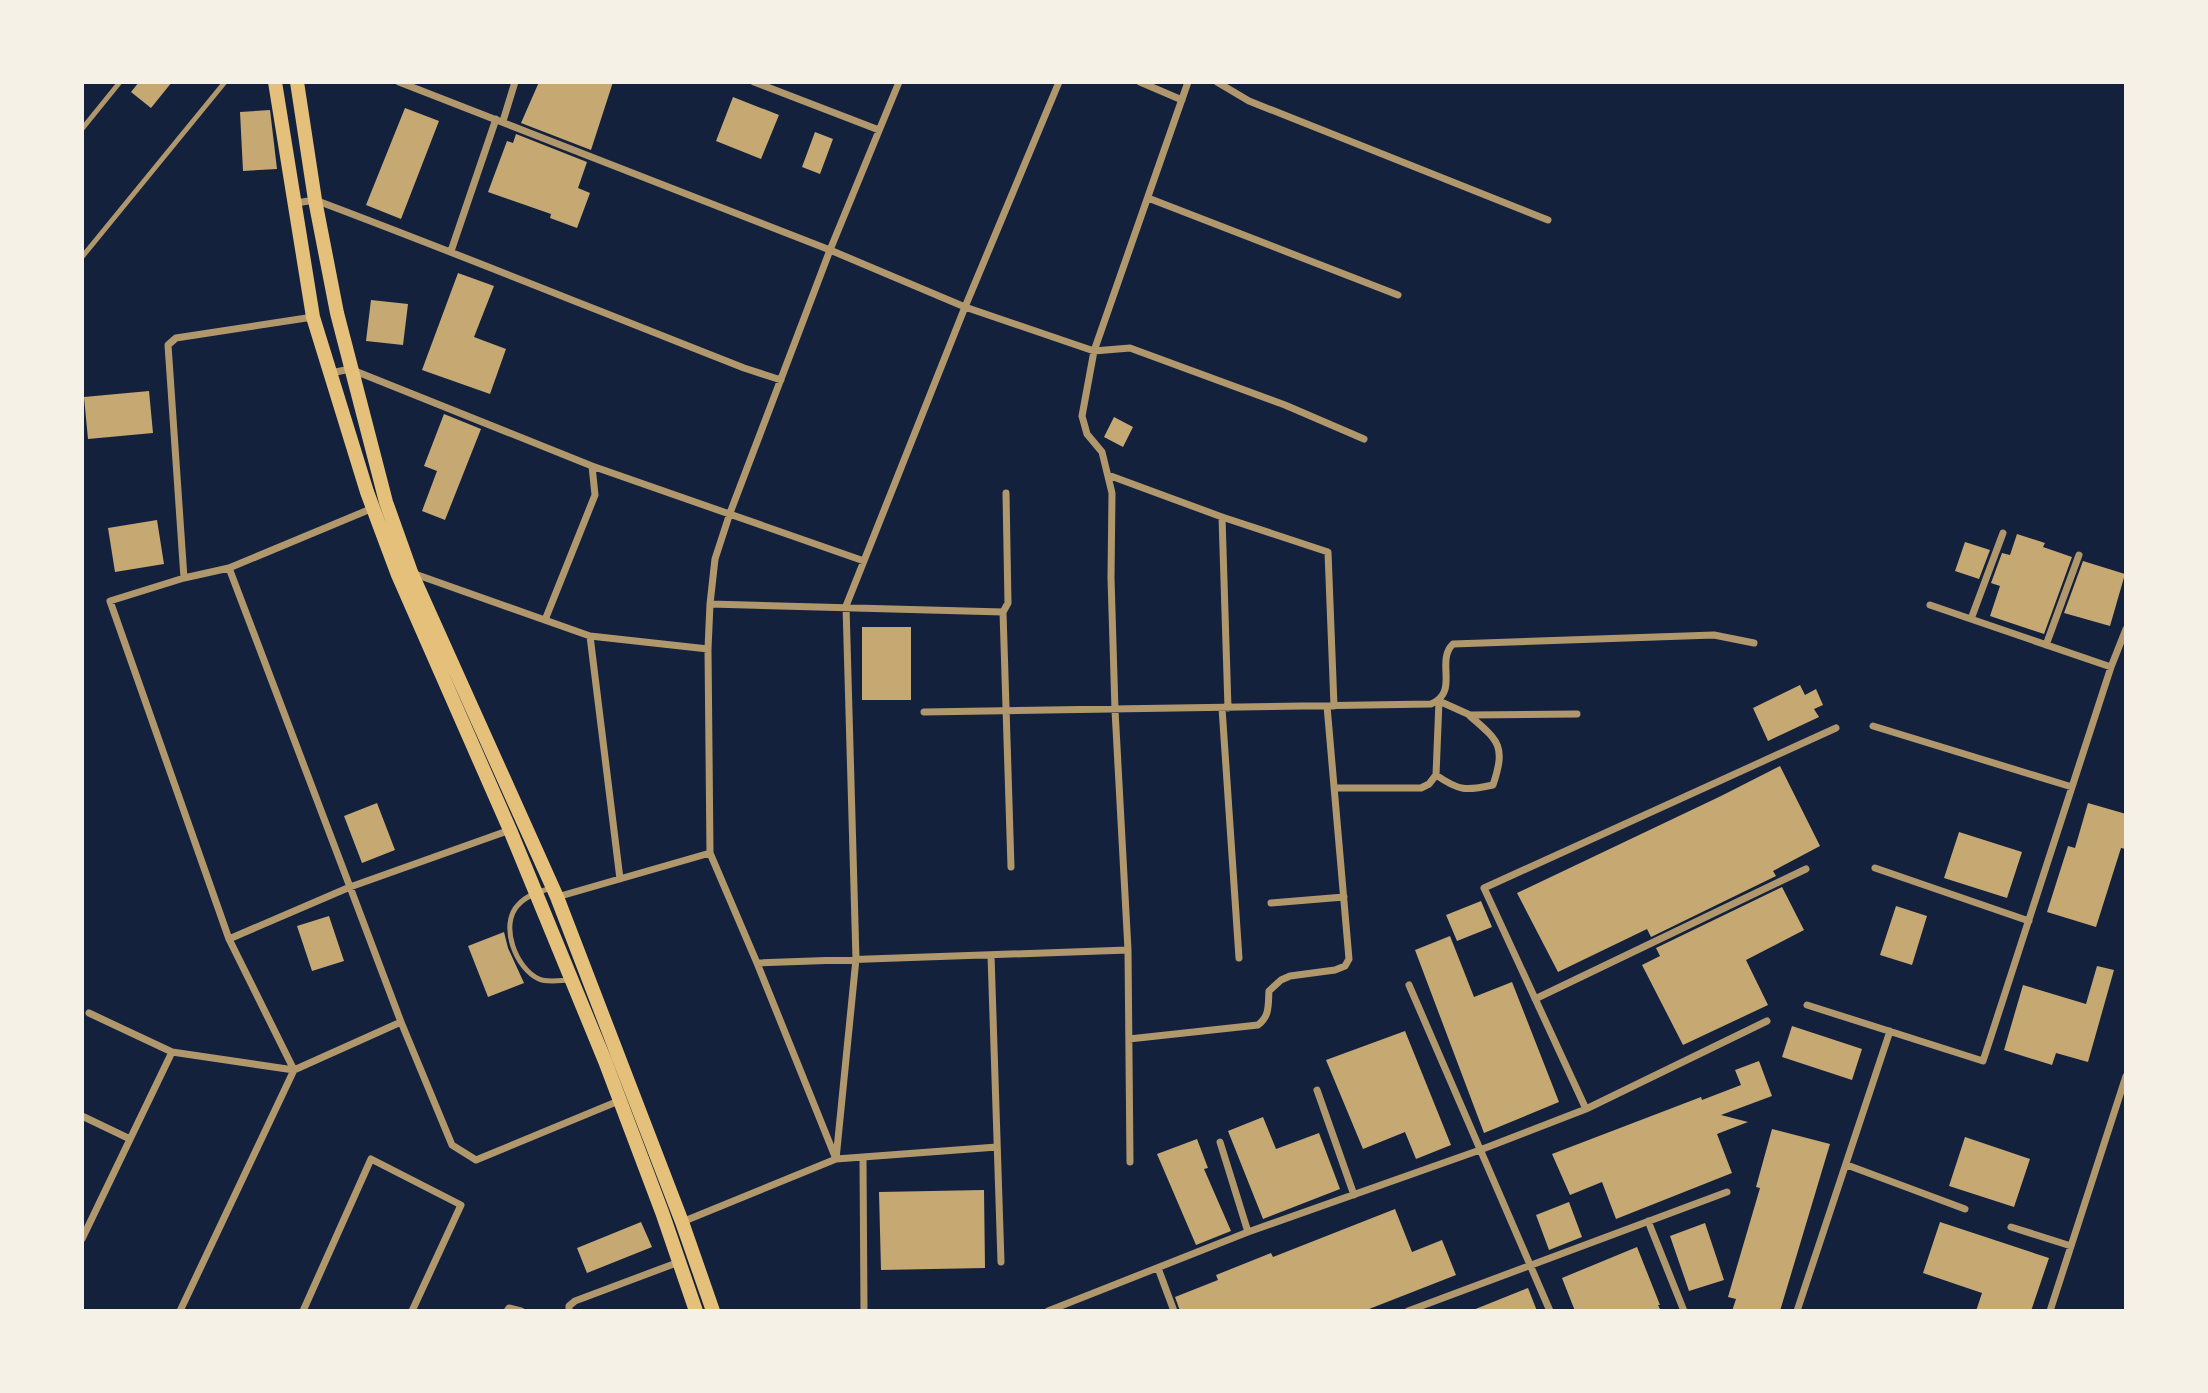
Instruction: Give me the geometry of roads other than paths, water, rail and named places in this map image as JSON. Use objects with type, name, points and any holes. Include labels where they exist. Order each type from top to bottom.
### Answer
[{"type":"main road","points":[[275,82],[313,317],[373,508],[506,781],[555,892],[682,1222],[713,1311]]},
{"type":"main road","points":[[297,82],[315,200],[350,369],[405,573],[605,1061],[696,1311]]},
{"type":"main road","points":[[491,787],[506,781]]},
{"type":"street","points":[[399,82],[830,250],[965,307],[1094,351],[1130,348],[1285,405],[1364,439]]},
{"type":"street","points":[[451,251],[515,82]]},
{"type":"street","points":[[754,82],[879,130]]},
{"type":"street","points":[[836,1159],[710,853],[710,604],[715,559],[730,513],[830,250],[899,82]]},
{"type":"street","points":[[836,1159],[856,959],[846,606],[965,307],[1059,82]]},
{"type":"street","points":[[1140,82],[1182,100]]},
{"type":"street","points":[[1130,1162],[1128,950],[1115,709],[1111,578],[1112,493],[1102,452],[1087,434],[1082,415],[1094,351],[1188,82]]},
{"type":"street","points":[[1217,82],[1249,101],[1548,220]]},
{"type":"street","points":[[1147,198],[1398,295]]},
{"type":"street","points":[[296,203],[315,200],[781,380]]},
{"type":"street","points":[[184,578],[168,345],[176,338],[313,317]]},
{"type":"street","points":[[331,373],[350,369],[592,466],[864,561]]},
{"type":"street","points":[[545,620],[596,495],[592,466]]},
{"type":"street","points":[[1108,475],[1328,552],[1334,788],[1349,959],[1345,967],[1281,980],[1269,991],[1268,1013],[1265,1020],[1258,1025],[1129,1039]]},
{"type":"street","points":[[1006,493],[1008,603],[1003,612],[1011,867]]},
{"type":"street","points":[[294,1070],[229,939],[110,601],[184,578],[229,568],[373,508]]},
{"type":"street","points":[[1222,517],[1225,708],[1239,958]]},
{"type":"street","points":[[1972,619],[2003,533]]},
{"type":"street","points":[[2046,645],[2079,555]]},
{"type":"street","points":[[229,568],[401,1022],[452,1145],[476,1160],[634,1096]]},
{"type":"street","points":[[405,573],[590,636],[708,649]]},
{"type":"street","points":[[710,604],[1003,612]]},
{"type":"street","points":[[1930,605],[2111,667]]},
{"type":"street","points":[[1807,1004],[1983,1061],[2111,667],[2126,629]]},
{"type":"street","points":[[923,712],[1431,704],[1439,701],[1445,694],[1447,651],[1453,644],[1714,635],[1754,643]]},
{"type":"street","points":[[590,636],[620,879]]},
{"type":"street","points":[[1436,775],[1455,788],[1477,788],[1493,785],[1500,765],[1500,748],[1489,732],[1470,715],[1439,701]]},
{"type":"street","points":[[1334,788],[1421,788],[1429,784],[1436,775],[1439,701]]},
{"type":"street","points":[[1470,715],[1577,714]]},
{"type":"street","points":[[1873,726],[2072,787]]},
{"type":"street","points":[[1586,1109],[1485,888],[1836,728]]},
{"type":"street","points":[[229,939],[350,887],[510,830]]},
{"type":"street","points":[[555,892],[620,879],[710,853]]},
{"type":"street","points":[[1875,868],[2029,921]]},
{"type":"street","points":[[1535,999],[1805,869]]},
{"type":"street","points":[[1271,903],[1344,897]]},
{"type":"street","points":[[757,962],[1128,950]]},
{"type":"street","points":[[991,955],[1001,1262]]},
{"type":"street","points":[[1409,985],[1550,1311]]},
{"type":"street","points":[[89,1013],[172,1052],[294,1070],[401,1022]]},
{"type":"street","points":[[1048,1311],[1248,1232],[1480,1150],[1586,1109],[1767,1021]]},
{"type":"street","points":[[1797,1311],[1890,1031]]},
{"type":"street","points":[[82,1239],[172,1052]]},
{"type":"street","points":[[180,1311],[294,1070]]},
{"type":"street","points":[[2050,1311],[2126,1076]]},
{"type":"street","points":[[1317,1090],[1354,1195]]},
{"type":"street","points":[[82,1116],[130,1139]]},
{"type":"street","points":[[1220,1142],[1248,1232]]},
{"type":"street","points":[[682,1222],[836,1159],[997,1147]]},
{"type":"street","points":[[863,1158],[864,1311]]},
{"type":"street","points":[[303,1311],[371,1159],[461,1205],[412,1311]]},
{"type":"street","points":[[1847,1165],[1965,1209]]},
{"type":"street","points":[[1408,1311],[1429,1307],[1531,1265],[1727,1192]]},
{"type":"street","points":[[1648,1221],[1684,1311]]},
{"type":"street","points":[[2011,1227],[2071,1246]]},
{"type":"street","points":[[569,1311],[569,1307],[576,1301],[679,1262]]},
{"type":"street","points":[[1158,1268],[1174,1311]]},
{"type":"street","points":[[507,1311],[509,1308],[521,1311]]},
{"type":"lane","points":[[82,129],[120,82]]},
{"type":"lane","points":[[82,257],[225,82]]},
{"type":"lane","points":[[555,892],[536,893],[518,905],[510,919],[512,943],[520,961],[530,974],[541,981],[571,980],[587,975]]}]
